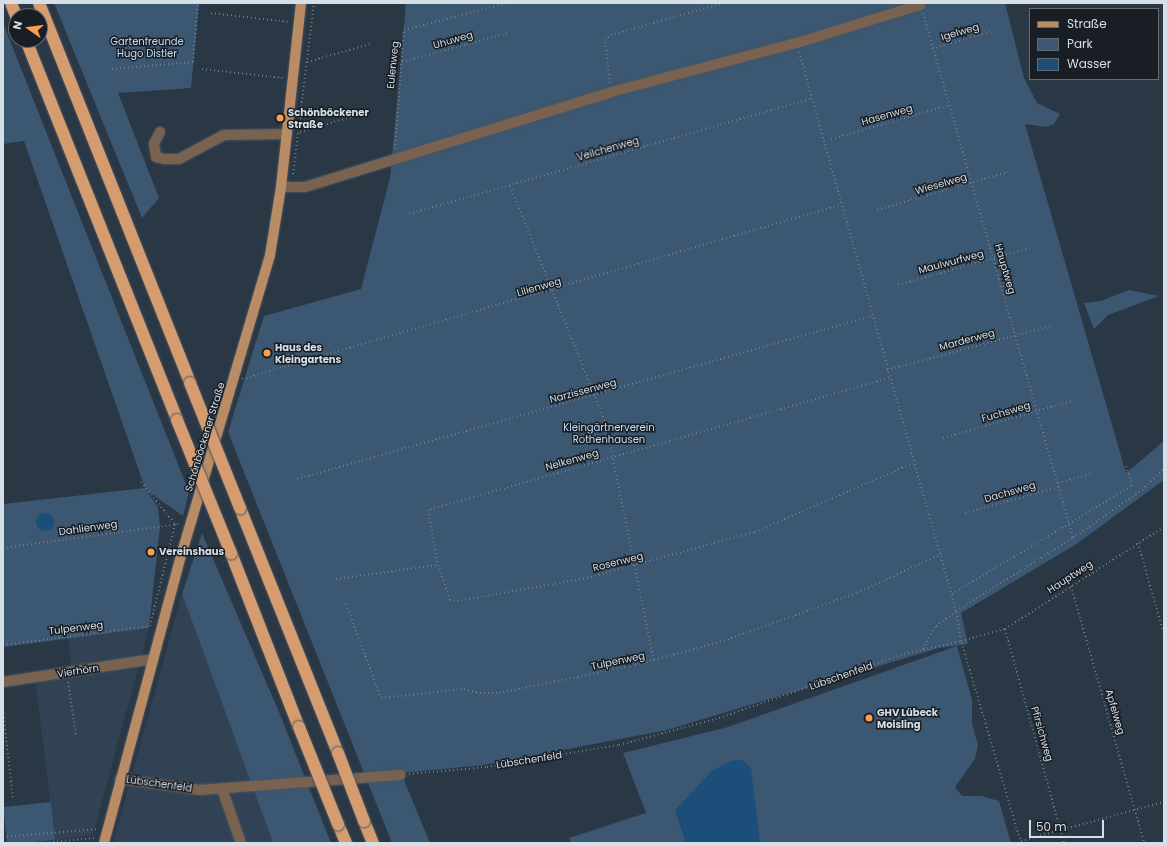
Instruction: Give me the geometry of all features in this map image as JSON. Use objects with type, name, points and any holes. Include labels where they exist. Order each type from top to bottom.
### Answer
[{"type":"highway","points":[[38,3],[373,843]]},
{"type":"highway","points":[[29,48],[346,843]]},
{"type":"main road","name":"Schönböckener Straße","points":[[106,836],[153,659],[270,255],[286,187],[287,134],[301,3]]},
{"type":"street","points":[[286,187],[305,187],[611,92],[797,43],[920,5]]},
{"type":"street","points":[[160,132],[154,144],[156,157],[164,159],[180,159],[224,135],[287,134]]},
{"type":"street","name":"Vierhörn","points":[[3,682],[67,674],[83,677],[153,659]]},
{"type":"street","name":"Lübschenfeld","points":[[120,779],[180,789],[222,789],[266,787],[400,775]]},
{"type":"street","points":[[222,789],[241,843]]},
{"type":"path","points":[[112,69],[193,62],[198,3]]},
{"type":"path","points":[[286,187],[299,132],[314,3]]},
{"type":"path","name":"Eulenweg","points":[[396,160],[404,30],[508,3]]},
{"type":"path","points":[[611,92],[605,40],[611,35],[724,3]]},
{"type":"path","name":"Hauptweg","points":[[920,5],[947,106],[994,259],[1036,411],[1058,483],[1068,526],[1073,538]]},
{"type":"path","points":[[211,13],[291,22]]},
{"type":"path","points":[[290,29],[292,14]]},
{"type":"path","name":"Igelweg","points":[[932,49],[992,31]]},
{"type":"path","name":"Uhuweg","points":[[402,62],[508,33]]},
{"type":"path","points":[[797,43],[840,205],[913,463],[952,594],[961,641],[1021,842],[1164,802]]},
{"type":"path","points":[[307,62],[370,44]]},
{"type":"path","points":[[202,69],[285,78]]},
{"type":"path","points":[[284,86],[286,71]]},
{"type":"path","name":"Veilchenweg","points":[[409,214],[811,99]]},
{"type":"path","name":"Hasenweg","points":[[831,140],[947,106]]},
{"type":"path","points":[[299,132],[364,113]]},
{"type":"path","name":"Wieselweg","points":[[877,210],[972,184],[1008,172]]},
{"type":"path","points":[[510,186],[593,397],[606,424],[615,456],[654,661]]},
{"type":"path","name":"Lilienweg","points":[[242,379],[551,292],[840,205]]},
{"type":"path","name":"Maulwurfweg","points":[[898,285],[1030,248]]},
{"type":"path","name":"Narzissenweg","points":[[297,479],[593,397],[872,316]]},
{"type":"path","name":"Marderweg","points":[[887,370],[1051,326]]},
{"type":"path","name":"Nelkenweg","points":[[438,565],[428,510],[889,378]]},
{"type":"path","name":"Fuchsweg","points":[[944,438],[1072,400]]},
{"type":"path","name":"Rosenweg","points":[[438,565],[450,600],[457,601],[635,567],[768,527],[913,463]]},
{"type":"path","points":[[952,594],[1068,526],[1132,486],[1126,465]]},
{"type":"path","points":[[923,649],[935,627],[956,611],[1073,538],[1142,490],[1164,469]]},
{"type":"path","points":[[1058,483],[1092,473]]},
{"type":"path","points":[[141,482],[175,524]]},
{"type":"path","name":"Dachsweg","points":[[965,513],[1059,487]]},
{"type":"path","name":"Tulpenweg","points":[[3,645],[150,626],[175,524]]},
{"type":"path","name":"Dahlienweg","points":[[3,548],[175,524]]},
{"type":"path","name":"Hauptweg","points":[[961,641],[1005,629],[1164,527]]},
{"type":"path","points":[[1138,543],[1164,634]]},
{"type":"path","name":"Tulpenweg","points":[[346,604],[381,698],[464,689],[480,693],[499,692],[654,661],[795,616],[857,593],[940,554]]},
{"type":"path","points":[[336,579],[438,565]]},
{"type":"path","name":"Apfelweg","points":[[1070,586],[1144,843]]},
{"type":"path","name":"Pfirsichweg","points":[[1005,629],[1064,843]]},
{"type":"path","name":"Lübschenfeld","points":[[400,775],[487,767],[619,745],[719,718],[923,649],[961,641]]},
{"type":"path","points":[[67,674],[76,734]]},
{"type":"path","points":[[3,709],[13,799]]},
{"type":"path","points":[[3,837],[106,836]]},
{"type":"path","points":[[37,843],[106,836]]},
{"type":"shaded area","points":[[182,594],[256,797],[273,843],[113,843]]},
{"type":"shaded area","points":[[149,628],[93,835],[55,840],[34,672],[71,666],[68,638]]},
{"type":"green space","name":"Gartenfreunde Hugo Distler","points":[[54,3],[199,3],[191,88],[118,93],[159,198],[142,218]]},
{"type":"green space","name":"Kleingärtnerverein Rothenhausen","points":[[406,3],[1005,3],[1024,78],[1037,103],[1060,114],[1054,124],[1046,127],[1025,124],[1126,473],[1164,441],[1164,480],[1075,545],[961,613],[968,644],[939,648],[667,730],[484,765],[401,773],[430,843],[392,843],[228,432],[264,316],[361,289],[390,178]]},
{"type":"green space","points":[[3,23],[8,36],[8,48],[13,48],[189,492],[183,516],[146,490],[158,507],[160,526],[149,628],[3,647],[3,504],[145,488],[24,141],[3,144]]},
{"type":"green space","points":[[1129,290],[1159,296],[1108,315],[1094,329],[1084,303],[1101,301]]},
{"type":"green space","points":[[202,533],[279,712],[331,843],[273,843],[182,594]]},
{"type":"green space","points":[[957,646],[972,700],[972,723],[978,745],[975,759],[955,787],[962,796],[982,796],[999,801],[1011,843],[759,843],[752,785],[683,826],[686,843],[571,843],[569,838],[646,813],[623,753],[728,727]]},
{"type":"green space","points":[[51,802],[55,840],[7,843],[3,807]]},
{"type":"water","points":[[45,513],[51,516],[54,522],[51,528],[45,531],[39,528],[36,522],[39,516]]},
{"type":"water","points":[[742,760],[751,768],[760,842],[686,843],[675,810],[712,771],[731,761]]},
{"type":"place","name":"Schönböckener Straße","points":[[280,118]]},
{"type":"place","name":"Haus des Kleingartens","points":[[267,353]]},
{"type":"place","name":"Vereinshaus","points":[[151,552]]},
{"type":"place","name":"GHV Lübeck Moisling","points":[[869,718]]}]
